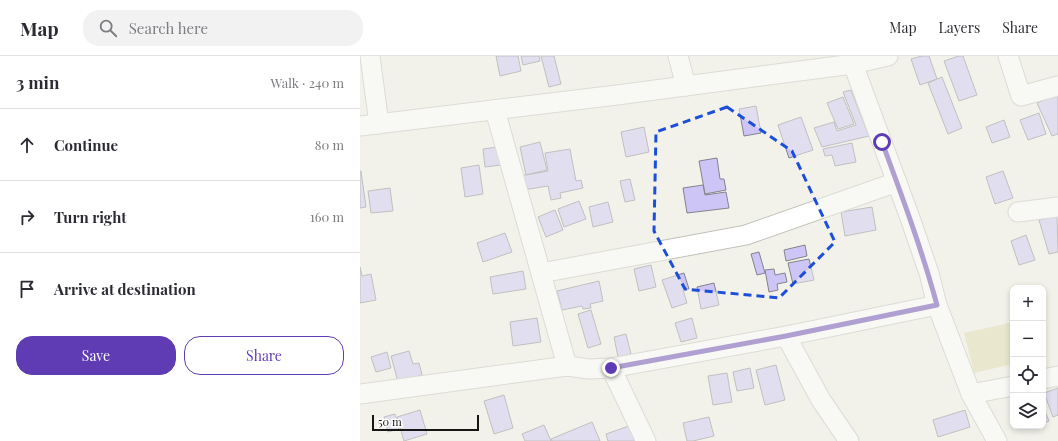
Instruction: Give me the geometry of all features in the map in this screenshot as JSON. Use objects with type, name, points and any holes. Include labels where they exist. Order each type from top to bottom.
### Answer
[{"type":"street","points":[[370,56],[379,124]]},
{"type":"street","points":[[678,56],[686,86]]},
{"type":"street","points":[[360,126],[853,64],[888,56]]},
{"type":"street","points":[[1008,56],[1020,96],[1058,86]]},
{"type":"street","points":[[853,64],[897,182],[928,273],[937,305],[971,394],[997,441]]},
{"type":"street","points":[[495,110],[567,366]]},
{"type":"street","points":[[541,272],[746,236],[897,182]]},
{"type":"street","points":[[1018,212],[1058,207]]},
{"type":"street","points":[[360,394],[567,366],[589,370],[611,368],[786,336],[937,305]]},
{"type":"street","points":[[786,336],[821,400],[849,441]]},
{"type":"street","points":[[611,368],[646,441]]},
{"type":"street","points":[[1046,378],[1058,376]]},
{"type":"street","points":[[971,394],[1010,387]]},
{"type":"highlighted area","points":[[727,107],[792,151],[835,242],[779,298],[685,289],[654,231],[656,132]]},
{"type":"green space","points":[[1010,323],[1010,365],[974,373],[964,333]]},
{"type":"building","points":[[496,56],[518,56],[521,71],[500,76]]},
{"type":"building","points":[[521,56],[539,56],[540,61],[523,65]]},
{"type":"building","points":[[541,56],[554,56],[561,84],[549,87]]},
{"type":"building","points":[[929,56],[937,79],[920,85],[911,59]]},
{"type":"building","points":[[963,56],[977,95],[959,101],[944,61]]},
{"type":"building","points":[[942,77],[962,128],[948,134],[928,83]]},
{"type":"building","points":[[851,90],[869,136],[822,147],[814,128],[834,122],[837,131],[856,125],[843,92]]},
{"type":"building","points":[[1058,94],[1058,134],[1052,136],[1037,103]]},
{"type":"building","points":[[843,97],[854,124],[838,129],[827,103]]},
{"type":"building","points":[[756,106],[761,133],[744,136],[739,109]]},
{"type":"building","points":[[1039,113],[1046,134],[1028,140],[1020,120]]},
{"type":"building","points":[[801,117],[813,150],[789,158],[778,125]]},
{"type":"building","points":[[1004,120],[1010,137],[992,143],[986,127]]},
{"type":"building","points":[[644,127],[649,152],[626,157],[621,132]]},
{"type":"building","points":[[540,142],[547,170],[526,175],[520,147]]},
{"type":"building","points":[[852,143],[856,162],[835,166],[832,155],[825,156],[823,149]]},
{"type":"building","points":[[498,147],[501,165],[485,167],[483,149]]},
{"type":"building","points":[[570,149],[576,181],[581,180],[583,188],[560,193],[561,198],[551,200],[548,186],[523,190],[520,176],[548,171],[545,153]]},
{"type":"building","points":[[717,158],[720,179],[724,179],[726,190],[705,194],[699,161]]},
{"type":"building","points":[[479,165],[483,194],[465,197],[461,168]]},
{"type":"building","points":[[360,171],[366,207],[360,208]]},
{"type":"building","points":[[1003,171],[1013,198],[995,204],[986,177]]},
{"type":"building","points":[[630,179],[635,200],[625,202],[620,181]]},
{"type":"building","points":[[703,185],[705,195],[726,192],[729,208],[687,213],[683,188]]},
{"type":"building","points":[[390,188],[393,211],[371,213],[368,191]]},
{"type":"building","points":[[579,201],[586,219],[564,227],[558,209]]},
{"type":"building","points":[[608,202],[613,222],[593,227],[589,207]]},
{"type":"building","points":[[872,207],[876,230],[845,236],[841,212]]},
{"type":"building","points":[[555,210],[563,230],[546,237],[538,217]]},
{"type":"building","points":[[1057,215],[1058,252],[1049,254],[1039,220]]},
{"type":"building","points":[[505,233],[512,252],[483,262],[477,243]]},
{"type":"building","points":[[1026,235],[1035,260],[1019,265],[1011,241]]},
{"type":"building","points":[[805,245],[807,256],[786,261],[784,250]]},
{"type":"building","points":[[759,252],[765,273],[757,275],[751,254]]},
{"type":"building","points":[[809,259],[814,280],[793,284],[788,263]]},
{"type":"building","points":[[651,265],[656,287],[639,291],[634,269]]},
{"type":"building","points":[[360,267],[362,276],[371,274],[376,300],[360,303]]},
{"type":"building","points":[[774,269],[775,275],[785,273],[787,282],[777,284],[778,290],[769,292],[765,270]]},
{"type":"building","points":[[523,271],[526,289],[493,294],[490,277]]},
{"type":"building","points":[[684,273],[689,289],[683,290],[687,303],[672,308],[662,280]]},
{"type":"building","points":[[599,281],[603,301],[590,304],[591,308],[583,309],[582,306],[562,310],[557,291]]},
{"type":"building","points":[[714,283],[719,305],[701,309],[697,287]]},
{"type":"building","points":[[591,310],[601,344],[588,348],[578,314]]},
{"type":"building","points":[[537,318],[541,342],[513,346],[510,322]]},
{"type":"building","points":[[692,318],[697,338],[681,342],[675,323]]},
{"type":"building","points":[[626,334],[631,354],[618,357],[614,337]]},
{"type":"building","points":[[409,351],[413,364],[419,363],[422,375],[398,382],[391,356]]},
{"type":"building","points":[[387,352],[391,368],[376,372],[371,357]]},
{"type":"building","points":[[776,365],[785,400],[765,405],[756,370]]},
{"type":"building","points":[[750,368],[754,388],[737,391],[733,372]]},
{"type":"building","points":[[727,373],[732,402],[713,405],[708,376]]},
{"type":"building","points":[[1058,388],[1058,415],[1053,417],[1046,398],[1046,392]]},
{"type":"building","points":[[504,395],[513,428],[494,434],[484,401]]},
{"type":"building","points":[[420,410],[427,434],[404,441],[397,417]]},
{"type":"building","points":[[965,410],[970,427],[938,437],[933,420]]},
{"type":"building","points":[[395,414],[399,429],[388,432],[384,417]]},
{"type":"building","points":[[1046,414],[1049,421],[1046,422]]},
{"type":"building","points":[[709,417],[714,436],[687,441],[683,423]]},
{"type":"building","points":[[592,422],[600,441],[552,441],[551,439]]},
{"type":"building","points":[[544,425],[551,441],[525,441],[522,434]]},
{"type":"building","points":[[629,426],[635,441],[608,441],[606,434]]},
{"type":"route","points":[[611,368],[786,336],[937,305],[910,218],[882,142]]}]
